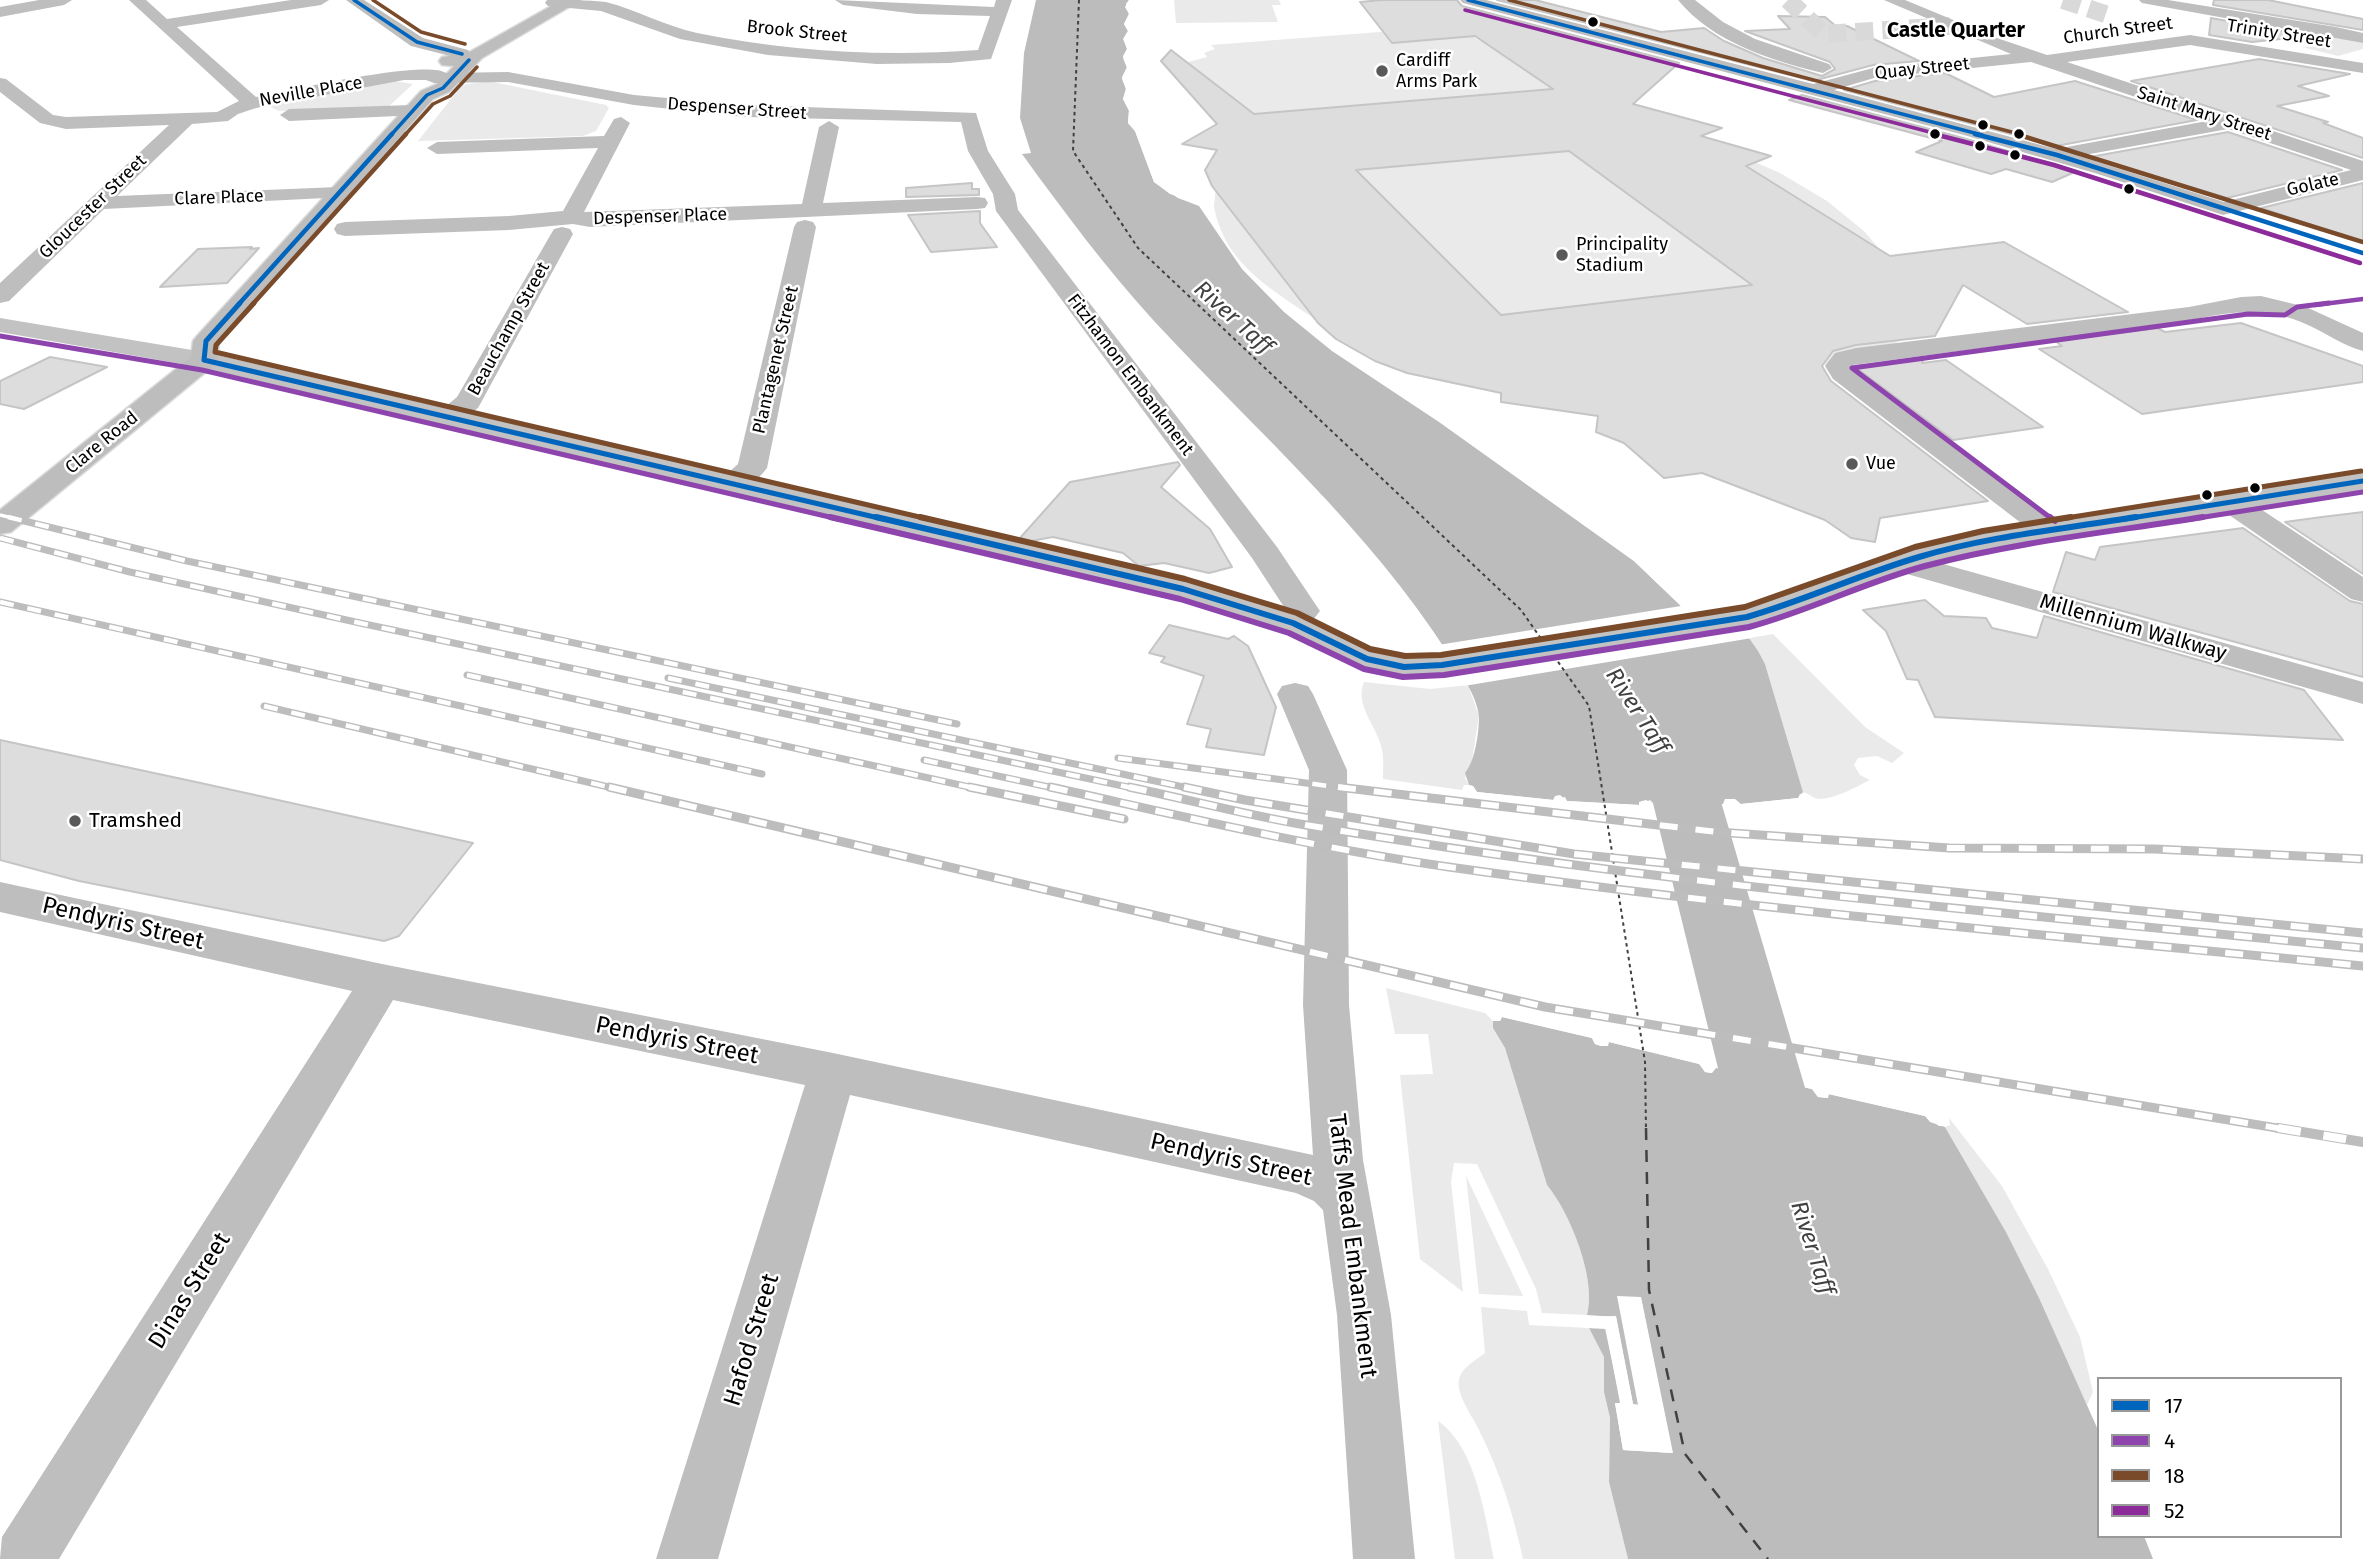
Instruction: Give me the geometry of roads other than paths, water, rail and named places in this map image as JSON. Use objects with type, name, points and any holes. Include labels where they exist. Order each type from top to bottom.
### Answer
[{"type":"main road","points":[[204,360],[206,341],[445,74],[563,2]]},
{"type":"main road","name":"Clare Road","points":[[0,525],[204,360]]},
{"type":"street","points":[[0,12],[64,0]]},
{"type":"street","points":[[137,0],[252,103]]},
{"type":"street","points":[[165,24],[321,0]]},
{"type":"street","points":[[221,117],[445,74],[435,60],[416,46],[417,42],[354,0]]},
{"type":"street","points":[[843,0],[917,9],[1002,6]]},
{"type":"street","points":[[1468,0],[2057,155],[2226,124]]},
{"type":"street","points":[[1686,0],[1720,29],[1749,44],[1854,77]]},
{"type":"street","name":"Saint Mary Street","points":[[1892,0],[1950,26],[2039,59],[2363,168]]},
{"type":"street","name":"Brook Street","points":[[563,2],[609,3],[631,19],[671,32],[760,49],[871,58],[985,55],[1002,6]]},
{"type":"street","points":[[2152,3],[2221,16],[2351,33]]},
{"type":"street","name":"Church Street","points":[[2190,40],[2184,33],[2221,16]]},
{"type":"street","name":"Church Street","points":[[2039,59],[2190,40]]},
{"type":"street","name":"Trinity Street","points":[[2190,40],[2363,68]]},
{"type":"street","points":[[2330,61],[2363,51]]},
{"type":"street","name":"Quay Street","points":[[1813,90],[1854,77],[2039,59]]},
{"type":"street","name":"Despenser Street","points":[[445,74],[508,77],[634,100],[724,109],[969,117]]},
{"type":"street","name":"Neville Place","points":[[0,83],[47,119],[58,122],[221,117],[231,110],[252,103],[445,74]]},
{"type":"street","name":"Beauchamp Street","points":[[447,417],[468,402],[634,100]]},
{"type":"street","name":"Plantagenet Street","points":[[731,484],[752,468],[833,113]]},
{"type":"street","name":"Fitzhamon Embankment","points":[[969,117],[978,151],[1004,194],[1007,211],[1266,554],[1303,611],[1293,623]]},
{"type":"street","name":"Gloucester Street","points":[[0,296],[187,118]]},
{"type":"street","points":[[437,148],[611,142]]},
{"type":"street","name":"Golate","points":[[2057,155],[2223,209],[2302,187],[2363,174]]},
{"type":"street","name":"Clare Place","points":[[99,203],[339,193]]},
{"type":"street","name":"Despenser Place","points":[[345,229],[509,223],[567,225],[590,220],[808,219],[976,203]]},
{"type":"street","points":[[2049,529],[1842,373],[1838,366],[1844,359],[2189,314],[2225,306],[2264,303],[2283,305],[2363,343]]},
{"type":"street","points":[[0,325],[204,360],[1183,589],[1293,623],[1367,659],[1404,667],[1442,666],[1747,617],[1904,563],[1974,543],[2363,481]]},
{"type":"street","points":[[2230,502],[2363,592]]},
{"type":"street","name":"Millennium Walkway","points":[[1904,563],[2363,693]]},
{"type":"street","name":"Taffs Mead Embankment","points":[[1296,694],[1328,770],[1324,974],[1338,1160],[1348,1201],[1364,1315],[1384,1559]]},
{"type":"street","name":"Pendyris Street","points":[[0,897],[369,1002],[826,1097],[1304,1173],[1332,1186],[1348,1201]]},
{"type":"street","name":"Dinas Street","points":[[24,1559],[369,1002]]},
{"type":"street","name":"Hafod Street","points":[[687,1559],[826,1097]]},
{"type":"water","points":[[1036,0],[1129,0],[1126,4],[1129,14],[1124,24],[1128,31],[1124,38],[1127,49],[1123,56],[1127,67],[1122,77],[1126,89],[1123,99],[1129,111],[1128,123],[1135,131],[1154,182],[1178,198],[1199,206],[1242,269],[1284,312],[1332,351],[1439,422],[1634,561],[1681,606],[1685,605],[1749,638],[1765,664],[1803,792],[1799,798],[1741,804],[1735,799],[1725,799],[1724,804],[1655,805],[1650,800],[1640,805],[1477,792],[1469,785],[1465,773],[1476,746],[1478,709],[1463,677],[1417,609],[1347,523],[1136,301],[1022,154],[1031,153],[1020,118],[1024,53]]},
{"type":"water","points":[[1502,1017],[1592,1038],[1595,1044],[1601,1046],[1609,1042],[1700,1064],[1705,1072],[1711,1073],[1716,1067],[1812,1089],[1818,1097],[1828,1098],[1828,1094],[1925,1116],[1930,1122],[1945,1127],[2006,1232],[2097,1428],[2097,1538],[2145,1538],[2153,1559],[1628,1559],[1609,1482],[1610,1418],[1604,1392],[1604,1357],[1589,1328],[1605,1328],[1621,1404],[1615,1403],[1623,1450],[1672,1453],[1641,1298],[1618,1297],[1639,1405],[1633,1404],[1616,1317],[1587,1315],[1589,1300],[1585,1265],[1564,1212],[1547,1185],[1505,1048],[1493,1028],[1493,1021],[1500,1021]]},
{"type":"waterway","name":"River Taff","points":[[1647,723],[1669,759],[1685,795],[1785,1166]]},
{"type":"tunnel","points":[[1788,0],[1824,34],[1950,26]]},
{"type":"tunnel","points":[[2063,0],[2111,16]]},
{"type":"railway","points":[[0,515],[8,517]]},
{"type":"railway","points":[[8,517],[187,561],[957,724]]},
{"type":"railway","points":[[8,517],[16,519]]},
{"type":"railway","points":[[0,538],[130,572],[360,623],[1137,789]]},
{"type":"railway","points":[[0,602],[762,774]]},
{"type":"railway","points":[[467,675],[969,787]]},
{"type":"railway","points":[[668,678],[1193,789]]},
{"type":"railway","points":[[264,706],[617,789]]},
{"type":"railway","points":[[1118,758],[1351,789]]},
{"type":"railway","points":[[924,760],[1058,789]]},
{"type":"railway","points":[[609,787],[1545,1007],[2289,1130]]},
{"type":"railway","points":[[969,787],[1124,819]]},
{"type":"railway","points":[[969,787],[978,789]]},
{"type":"railway","points":[[1050,787],[1299,841],[1449,867],[1791,909],[2363,966]]},
{"type":"railway","points":[[1129,787],[1300,824],[1565,864],[1830,895],[2363,948]]},
{"type":"railway","points":[[1184,787],[1245,800],[1574,854],[2363,933]]},
{"type":"railway","points":[[1338,787],[1717,832],[1949,848],[2155,849],[2363,859]]},
{"type":"railway","points":[[2278,1128],[2363,1142]]},
{"type":"place","name":"Cardiff Arms Park","points":[[1382,71]]},
{"type":"place","name":"Principality Stadium","points":[[1562,255]]},
{"type":"place","name":"Vue","points":[[1852,464]]},
{"type":"place","name":"Tramshed","points":[[75,821]]},
{"type":"district","name":"Castle Quarter","points":[[1956,31]]}]
